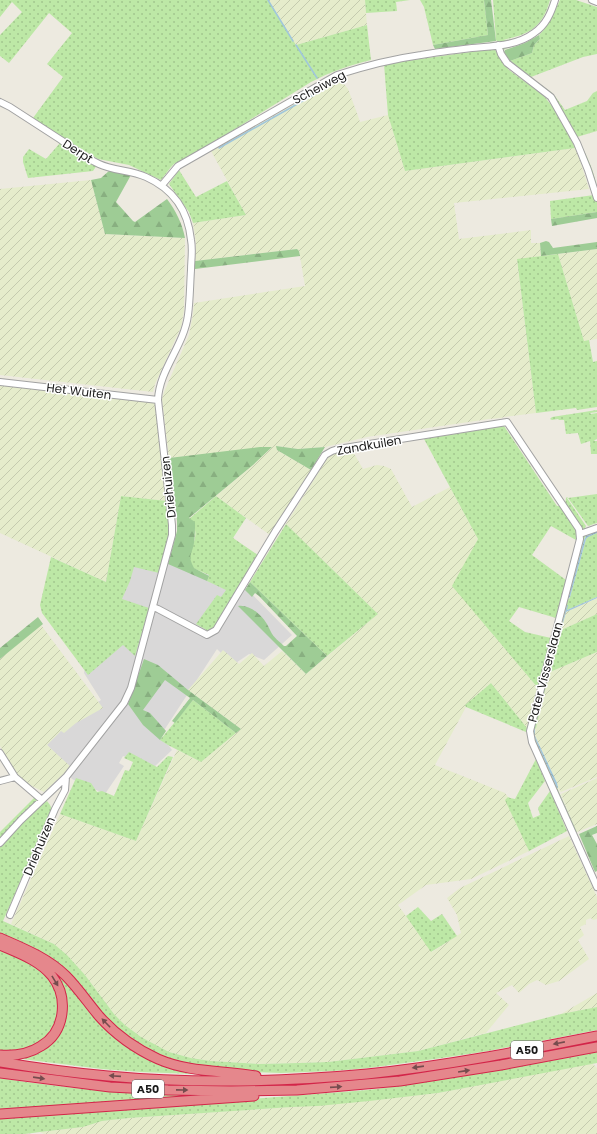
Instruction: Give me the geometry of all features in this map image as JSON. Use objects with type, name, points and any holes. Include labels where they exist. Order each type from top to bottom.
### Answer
[{"type":"highway","name":"A50","points":[[0,938],[38,956],[56,967],[66,975],[108,1026],[145,1052],[167,1062],[188,1068],[248,1074],[280,1080]]},
{"type":"highway","points":[[0,945],[28,958],[45,969],[56,983],[60,992],[62,1004],[62,1016],[59,1024],[52,1037],[44,1044],[27,1053],[0,1055]]},
{"type":"highway","name":"A50","points":[[0,1062],[54,1070],[139,1078],[280,1080],[368,1074],[465,1061],[597,1036]]},
{"type":"highway","name":"A50","points":[[0,1073],[110,1087],[223,1091],[297,1090],[400,1081],[501,1065],[597,1047]]},
{"type":"highway","name":"A50","points":[[0,1114],[282,1094],[297,1090]]},
{"type":"street","name":"Scheiweg","points":[[162,186],[178,166],[337,75],[380,62],[520,41],[533,34],[547,20],[555,0]]},
{"type":"street","points":[[592,0],[597,2]]},
{"type":"street","points":[[498,45],[501,54],[507,63],[551,97],[580,151],[597,198]]},
{"type":"street","name":"Derpt","points":[[0,102],[99,164],[105,167],[134,172],[145,176],[162,186]]},
{"type":"street","name":"Driehuizen","points":[[0,843],[21,820],[66,777],[124,703],[131,688],[170,543],[172,525],[158,400],[162,380],[183,336],[187,323],[190,304],[192,241],[189,224],[184,212],[162,186]]},
{"type":"street","name":"Het Wuiten","points":[[0,382],[158,400]]},
{"type":"street","name":"Zandkuilen","points":[[153,607],[207,635],[216,630],[275,532],[325,455],[338,449],[507,422],[576,523],[580,534]]},
{"type":"street","points":[[580,534],[597,528]]},
{"type":"street","name":"Pater Visserslaan","points":[[580,534],[530,731],[532,742],[597,888]]},
{"type":"street","points":[[0,753],[15,777],[42,800]]},
{"type":"street","points":[[0,782],[15,777]]},
{"type":"street","name":"Driehuizen","points":[[10,915],[65,790],[66,777]]},
{"type":"shaded area","points":[[168,562],[244,586],[292,635],[264,660],[249,654],[233,665],[217,649],[161,735],[172,750],[152,769],[123,756],[119,763],[124,766],[105,794],[72,779],[43,739],[101,700],[84,673],[101,569]]},
{"type":"green space","points":[[0,0],[268,0],[296,45],[367,25],[371,60],[340,69],[311,82],[219,139],[174,164],[161,180],[129,165],[98,159],[33,118],[63,77],[47,64],[72,33],[49,13],[9,63],[0,56],[0,35],[22,12],[12,2],[0,17]]},
{"type":"green space","points":[[268,0],[365,0],[367,25],[296,45]]},
{"type":"green space","points":[[365,0],[410,0],[396,2],[397,11],[366,13]]},
{"type":"green space","points":[[420,0],[484,0],[488,35],[433,45],[424,7]]},
{"type":"green space","points":[[484,0],[491,0],[496,41],[435,49],[433,45],[488,35]]},
{"type":"green space","points":[[493,0],[550,0],[543,17],[534,28],[521,35],[503,40],[520,38],[514,41],[436,51],[435,49],[444,47],[444,49],[498,42],[496,40]]},
{"type":"green space","points":[[551,0],[553,0],[551,8],[539,27],[533,30],[541,22],[547,12]]},
{"type":"green space","points":[[556,0],[558,0],[552,16],[560,0],[576,0],[597,7],[597,54],[583,57],[531,77],[525,73],[551,92],[553,94],[551,95],[508,62],[504,58],[502,52],[504,45],[524,41],[538,32],[548,18]],"holes":[[[551,18],[546,27],[539,35],[540,39],[534,45],[532,53],[510,61],[521,69],[510,62],[503,53],[504,50],[525,43],[544,28]]]},
{"type":"green space","points":[[539,35],[540,39],[534,45],[532,53],[510,61],[504,52],[505,50],[525,43]]},
{"type":"green space","points":[[495,49],[500,59],[509,70],[544,96],[559,115],[575,148],[405,171],[388,115],[384,64]]},
{"type":"green space","points":[[340,79],[348,89],[360,122],[388,115],[405,171],[575,148],[589,189],[454,203],[459,239],[531,230],[531,243],[540,243],[541,256],[517,260],[536,413],[367,437],[325,447],[298,449],[277,446],[277,450],[311,470],[270,535],[216,496],[272,447],[169,458],[162,399],[189,335],[194,303],[305,286],[299,251],[297,249],[195,261],[196,243],[193,223],[246,215],[211,151]]},
{"type":"green space","points":[[597,91],[597,131],[577,137],[593,172],[597,187],[597,194],[554,98],[555,96],[565,110],[587,101],[593,93]]},
{"type":"green space","points":[[60,143],[97,165],[93,171],[28,178],[23,157],[29,149],[46,159]]},
{"type":"green space","points":[[110,170],[131,175],[116,202],[133,221],[135,222],[167,199],[178,217],[185,238],[105,234],[91,180],[101,178]]},
{"type":"green space","points":[[179,170],[196,197],[227,181],[246,215],[193,223],[189,212],[169,184]]},
{"type":"green space","points":[[91,180],[105,234],[185,238],[184,310],[181,327],[155,384],[153,392],[0,375],[0,189]]},
{"type":"green space","points":[[594,195],[597,202],[597,212],[551,219],[550,201]]},
{"type":"green space","points":[[597,212],[597,218],[552,226],[551,219]]},
{"type":"green space","points":[[546,241],[549,242],[553,248],[597,242],[597,249],[541,256],[540,243]]},
{"type":"green space","points":[[297,249],[300,256],[195,269],[195,261]]},
{"type":"green space","points":[[597,249],[597,339],[584,341],[558,254]]},
{"type":"green space","points":[[558,254],[584,341],[589,340],[593,362],[597,361],[597,407],[536,413],[517,259]]},
{"type":"green space","points":[[0,385],[155,402],[167,501],[121,496],[106,582],[0,533]]},
{"type":"green space","points":[[597,410],[597,412],[590,413],[597,413],[597,439],[594,441],[597,441],[597,454],[591,454],[590,441],[581,444],[578,433],[566,434],[564,420],[550,419],[552,417]]},
{"type":"green space","points":[[504,426],[557,506],[560,506],[578,533],[576,540],[551,526],[532,555],[566,580],[556,618],[519,607],[509,621],[525,632],[551,638],[538,688],[452,586],[478,539],[424,439]]},
{"type":"green space","points":[[276,446],[298,449],[325,447],[311,470],[277,450]]},
{"type":"green space","points":[[260,447],[272,447],[253,465],[189,518],[195,522],[191,560],[194,568],[209,576],[207,581],[168,564],[177,531],[169,458]]},
{"type":"green space","points":[[352,450],[363,469],[377,465],[391,469],[412,507],[450,487],[478,539],[453,586],[538,688],[527,728],[491,683],[465,705],[466,707],[435,765],[505,793],[508,797],[506,801],[529,851],[471,879],[426,885],[398,905],[432,952],[461,933],[457,915],[447,898],[460,888],[569,836],[597,897],[597,919],[593,920],[591,918],[586,920],[586,924],[580,927],[584,935],[578,940],[589,959],[559,981],[546,985],[537,980],[529,984],[519,993],[512,985],[496,993],[509,1005],[486,1033],[418,1051],[328,1062],[259,1064],[211,1061],[191,1058],[169,1052],[141,1037],[125,1025],[114,1014],[85,975],[67,955],[54,944],[11,924],[60,814],[136,841],[177,750],[201,762],[241,729],[188,690],[223,650],[239,664],[252,653],[264,666],[282,651],[306,674],[378,614],[286,524],[329,456],[336,452]]},
{"type":"green space","points":[[597,494],[597,523],[588,526],[568,498]]},
{"type":"green space","points":[[121,496],[167,501],[170,524],[169,535],[159,573],[134,567],[122,599],[149,608],[135,656],[123,645],[88,675],[42,613],[40,605],[51,557],[106,582]]},
{"type":"green space","points":[[216,496],[246,518],[233,538],[258,555],[213,630],[208,631],[196,624],[217,595],[221,597],[226,590],[207,581],[209,575],[193,568],[190,558],[195,540],[195,530],[189,519]]},
{"type":"green space","points":[[567,497],[586,526],[586,529],[597,524],[597,526],[584,531],[581,529],[565,505],[566,498]]},
{"type":"green space","points":[[286,524],[378,614],[327,656],[250,582]]},
{"type":"green space","points":[[597,529],[597,531],[586,536],[584,540],[568,599],[570,597],[586,539],[597,533],[597,597],[567,610],[567,605],[536,728],[534,730],[536,741],[577,832],[575,832],[534,743],[532,731],[583,535]]},
{"type":"green space","points":[[250,582],[327,656],[306,674],[238,606],[247,607],[256,612],[266,622],[273,636],[284,646],[286,646],[297,636],[259,596],[255,593],[252,597],[245,590]]},
{"type":"green space","points":[[597,598],[597,614],[561,630],[566,612]]},
{"type":"green space","points":[[597,614],[597,652],[550,672],[561,630]]},
{"type":"green space","points":[[38,617],[43,624],[0,659],[0,648]]},
{"type":"green space","points":[[41,625],[103,708],[76,723],[64,733],[61,731],[47,745],[71,767],[44,792],[30,785],[21,778],[13,768],[0,746],[0,659]]},
{"type":"green space","points":[[597,652],[597,777],[561,792],[537,740],[535,734],[536,724],[550,672]]},
{"type":"green space","points":[[144,659],[158,665],[188,690],[241,729],[236,733],[193,700],[175,723],[172,721],[190,698],[165,680],[143,710],[150,713],[166,731],[160,740],[143,725],[128,704]]},
{"type":"green space","points":[[491,683],[527,728],[526,732],[466,707],[465,705]]},
{"type":"green space","points":[[193,700],[236,733],[201,762],[160,740]]},
{"type":"green space","points":[[129,752],[157,767],[168,756],[173,757],[136,841],[60,814],[76,778],[91,783],[97,792],[102,791],[114,796],[125,770],[129,771],[133,762],[124,758]]},
{"type":"green space","points":[[536,759],[545,781],[528,803],[533,818],[540,815],[538,808],[550,791],[567,831],[529,851],[505,800],[508,797],[515,799]]},
{"type":"green space","points":[[597,778],[597,824],[577,832],[561,794]]},
{"type":"green space","points":[[36,796],[36,803],[14,823],[0,840],[0,832]]},
{"type":"green space","points":[[47,801],[52,809],[3,921],[54,944],[67,955],[85,975],[114,1014],[125,1025],[141,1037],[169,1052],[191,1058],[211,1061],[259,1064],[328,1062],[418,1051],[561,1014],[597,1007],[597,1030],[488,1051],[368,1068],[333,1071],[281,1073],[208,1069],[164,1058],[122,1034],[76,985],[0,936],[0,846],[22,822]]},
{"type":"green space","points":[[597,826],[597,833],[592,835],[597,844],[597,871],[595,872],[579,834]]},
{"type":"green space","points":[[418,907],[431,921],[442,914],[457,936],[431,952],[406,916]]},
{"type":"green space","points":[[0,947],[41,969],[57,988],[60,1012],[50,1036],[30,1049],[0,1052]]},
{"type":"green space","points":[[52,967],[136,1049],[219,1075],[102,1069],[6,1057],[20,1056],[61,1026],[55,976]]},
{"type":"green space","points":[[597,993],[597,1007],[561,1014]]},
{"type":"green space","points":[[597,1052],[597,1063],[438,1093],[318,1106],[129,1118],[102,1121],[83,1127],[25,1134],[0,1134],[0,1118],[368,1090],[483,1073]]},
{"type":"green space","points":[[592,1063],[597,1068],[597,1134],[44,1134],[40,1132],[83,1127],[102,1121],[129,1118],[303,1106],[438,1093]]},
{"type":"green space","points":[[0,1078],[104,1091],[208,1096],[0,1110]]},
{"type":"water","points":[[597,531],[597,533],[586,539],[570,597],[568,599],[584,540],[586,536]]},
{"type":"water","points":[[597,597],[566,612],[549,674],[567,605],[567,610]]},
{"type":"water","points":[[535,728],[535,736],[558,788],[536,741],[534,732]]},
{"type":"waterway","points":[[268,0],[293,41]]},
{"type":"waterway","points":[[296,45],[317,78]]},
{"type":"waterway","points":[[219,148],[324,89]]}]
